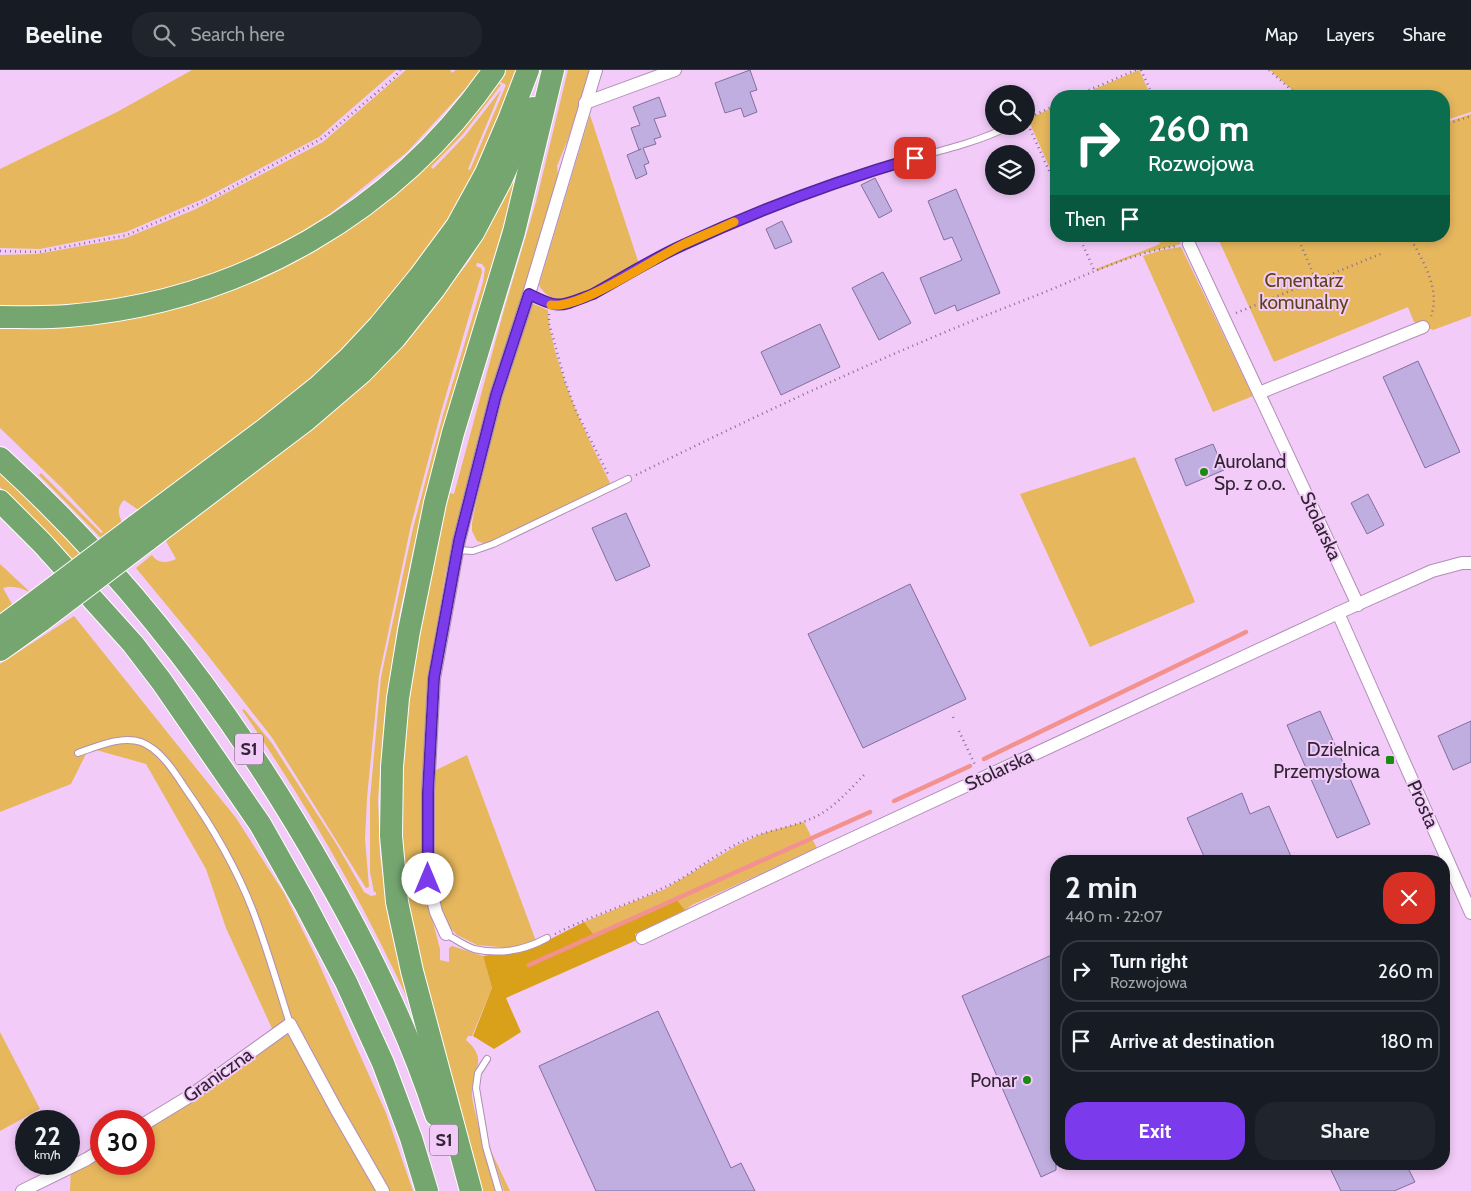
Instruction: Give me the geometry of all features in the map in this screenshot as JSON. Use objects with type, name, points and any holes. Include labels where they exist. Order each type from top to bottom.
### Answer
[{"type":"highway","points":[[0,317],[68,316],[160,301],[228,280],[276,260],[361,207],[404,173],[470,104],[494,70]]},
{"type":"highway","points":[[140,534],[313,391],[349,358],[379,326],[420,276],[457,226],[486,173],[528,70]]},
{"type":"highway","points":[[0,650],[36,612],[140,534],[306,420],[361,373],[395,338],[434,289],[473,233],[501,180],[548,70]]},
{"type":"highway","points":[[471,1191],[412,971],[398,902],[391,836],[392,767],[398,698],[408,631],[435,503],[453,433],[514,232],[553,70]]},
{"type":"highway","name":"S1","points":[[0,458],[68,525],[128,590],[176,649],[233,725],[299,826],[350,917],[411,1046],[428,1089],[460,1191]]},
{"type":"highway","name":"S1","points":[[0,501],[42,542],[132,644],[162,682],[260,824],[346,982],[375,1045],[411,1138],[427,1191]]},
{"type":"highway","points":[[0,628],[36,612]]},
{"type":"street","points":[[446,934],[436,912],[428,879],[428,792],[434,678],[457,550],[496,395],[529,294],[596,70]]},
{"type":"street","points":[[586,103],[675,70]]},
{"type":"street","name":"Stolarska","points":[[1189,244],[1358,605]]},
{"type":"street","points":[[1258,393],[1423,326]]},
{"type":"street","name":"Stolarska","points":[[642,938],[1338,612],[1358,605],[1432,571],[1462,563],[1471,563]]},
{"type":"street","name":"Prosta","points":[[1338,612],[1445,855]]},
{"type":"street","name":"Prosta","points":[[1450,865],[1471,913]]},
{"type":"street","points":[[290,1024],[383,1191]]},
{"type":"street","name":"Graniczna","points":[[155,1117],[190,1096],[290,1024]]},
{"type":"street","points":[[22,1191],[90,1157]]},
{"type":"lane","points":[[529,294],[551,305],[558,306],[593,294],[682,245],[774,206],[863,172],[988,135]]},
{"type":"lane","points":[[457,550],[473,551],[492,544],[628,479]]},
{"type":"lane","points":[[78,753],[110,742],[130,740],[140,742],[154,749],[174,771],[229,858],[253,912],[290,1024]]},
{"type":"lane","points":[[446,934],[473,949],[503,952],[531,947],[547,938]]},
{"type":"lane","points":[[486,1059],[478,1073],[476,1088],[486,1147],[499,1191]]},
{"type":"path","points":[[0,251],[39,252],[127,235],[210,200],[323,138],[394,78],[400,70]]},
{"type":"path","points":[[1089,90],[1136,70]]},
{"type":"path","points":[[1141,70],[1150,90]]},
{"type":"path","points":[[1269,70],[1291,90]]},
{"type":"path","points":[[1035,115],[1050,108]]},
{"type":"path","points":[[1450,122],[1471,116]]},
{"type":"path","points":[[1033,135],[1050,173]]},
{"type":"path","points":[[1082,242],[1095,272]]},
{"type":"path","points":[[1300,242],[1316,280]]},
{"type":"path","points":[[1412,242],[1424,264],[1434,301],[1431,316],[1423,326]]},
{"type":"path","points":[[628,479],[753,417],[953,328],[1139,255],[1163,248],[1189,244]]},
{"type":"path","points":[[1224,318],[1383,253]]},
{"type":"path","points":[[551,305],[548,317],[549,323],[565,380],[576,411],[614,486]]},
{"type":"path","points":[[959,731],[976,767]]},
{"type":"path","points":[[547,938],[578,922],[665,888],[735,844],[763,832],[816,816],[836,804],[865,774]]},
{"type":"green space","points":[[192,70],[396,70],[319,137],[205,198],[126,232],[40,249],[0,248],[0,169],[117,112]]},
{"type":"green space","points":[[406,70],[450,70],[452,73],[456,70],[483,70],[407,152],[331,213],[280,246],[210,276],[149,296],[44,309],[0,306],[0,255],[37,254],[126,238],[196,209],[323,142]]},
{"type":"green space","points":[[502,70],[517,70],[489,145],[440,233],[351,344],[244,435],[140,511],[124,500],[120,505],[119,511],[122,522],[101,538],[39,475],[41,473],[101,533],[103,532],[62,488],[0,428],[0,323],[57,323],[312,247]],"holes":[[[501,82],[506,85],[470,170],[468,169],[501,90],[465,136],[433,169],[431,167],[463,134],[501,85],[499,84]]]},
{"type":"green space","points":[[568,70],[590,70],[568,139],[557,166],[559,187],[483,420],[446,571],[429,675],[424,888],[440,949],[440,960],[449,962],[449,948],[452,946],[483,956],[492,988],[472,1036],[468,1036],[466,1040],[477,1054],[478,1066],[472,1087],[472,1099],[496,1191],[480,1191],[404,903],[398,841],[408,677],[447,492],[454,494],[504,310],[536,202]]},
{"type":"green space","points":[[1139,70],[1148,90],[1092,90]]},
{"type":"green space","points":[[1270,70],[1471,70],[1471,112],[1450,119],[1450,90],[1292,90]]},
{"type":"green space","points":[[1050,109],[1050,168],[1035,135],[1035,116]]},
{"type":"green space","name":"Cmentarz komunalny","points":[[1471,114],[1471,316],[1433,330],[1414,322],[1408,307],[1274,362],[1220,242],[1450,242],[1450,121]]},
{"type":"green space","points":[[590,115],[639,264],[602,285],[572,298],[556,299],[546,294],[539,285]]},
{"type":"green space","points":[[513,182],[515,183],[506,216],[443,433],[418,528],[399,616],[384,719],[378,800],[380,855],[389,922],[409,1002],[372,926],[311,816],[242,710],[244,709],[271,742],[337,845],[364,892],[371,896],[376,895],[370,872],[370,799],[381,677],[413,528],[443,415],[483,282],[485,268],[482,264],[477,263],[476,266],[481,268],[482,272],[441,412],[411,525],[379,676],[367,798],[365,839],[369,887],[366,888],[273,739],[136,568],[152,555],[157,560],[163,562],[176,559],[166,541],[325,418],[439,300],[470,260]]},
{"type":"green space","points":[[1159,242],[1180,242],[1181,244],[1140,254],[1097,271],[1096,269],[1160,244]]},
{"type":"green space","points":[[1181,247],[1253,396],[1213,412],[1143,256]]},
{"type":"green space","points":[[531,303],[548,310],[552,337],[567,388],[580,421],[611,485],[489,543],[483,543],[477,541],[472,531],[472,523],[490,433]]},
{"type":"green space","points":[[1135,457],[1195,602],[1090,647],[1020,494]]},
{"type":"green space","points":[[0,471],[80,553],[71,560],[0,487]]},
{"type":"green space","points":[[0,564],[30,592],[20,588],[3,588],[13,606],[0,616]]},
{"type":"green space","points":[[74,616],[236,818],[284,893],[315,955],[386,1113],[413,1191],[70,1191],[71,1175],[80,1175],[80,1162],[90,1156],[90,1175],[155,1175],[155,1117],[275,1035],[226,928],[206,869],[146,764],[89,748],[71,784],[0,812],[0,664]]},
{"type":"green space","points":[[467,755],[536,941],[511,948],[477,945],[457,935],[445,922],[430,878],[432,772]]},
{"type":"green space","points":[[804,822],[811,836],[594,935],[584,922],[665,889],[736,846],[764,833]]},
{"type":"green space","points":[[812,839],[817,848],[692,905],[685,910],[677,900]]},
{"type":"green space","points":[[0,1032],[40,1109],[15,1110],[15,1123],[0,1131]]},
{"type":"green space","points":[[490,1149],[510,1191],[504,1191]]},
{"type":"shaded area","points":[[677,900],[685,910],[635,934],[637,940],[506,998],[521,1032],[494,1049],[473,1036],[492,988],[483,956],[531,949],[584,922],[594,935],[527,965],[528,967]]},
{"type":"building","points":[[750,70],[757,90],[750,92],[757,112],[744,117],[741,108],[725,113],[715,83]]},
{"type":"building","points":[[659,97],[666,116],[654,119],[661,137],[654,139],[656,144],[643,148],[649,163],[644,165],[647,174],[636,179],[627,155],[639,150],[631,128],[640,125],[633,107]]},
{"type":"building","points":[[875,178],[892,211],[879,218],[861,185]]},
{"type":"building","points":[[956,189],[1000,293],[957,311],[955,305],[935,314],[920,278],[962,260],[952,237],[944,240],[928,201]]},
{"type":"building","points":[[782,221],[792,242],[775,249],[766,229]]},
{"type":"building","points":[[883,272],[911,323],[879,340],[852,288]]},
{"type":"building","points":[[820,324],[840,367],[781,395],[761,352]]},
{"type":"building","points":[[1418,361],[1460,452],[1425,468],[1383,377]]},
{"type":"building","points":[[1213,444],[1224,470],[1186,486],[1175,459]]},
{"type":"building","points":[[1368,494],[1384,525],[1367,534],[1351,503]]},
{"type":"building","points":[[626,513],[650,566],[616,581],[592,528]]},
{"type":"building","points":[[910,584],[966,699],[863,748],[808,634]]},
{"type":"building","points":[[1320,711],[1370,824],[1337,838],[1287,725]]},
{"type":"building","points":[[1471,721],[1471,762],[1453,770],[1438,736]]},
{"type":"building","points":[[1242,793],[1250,814],[1269,806],[1290,855],[1203,855],[1187,818]]},
{"type":"building","name":"Ponar","points":[[1050,956],[1050,1170],[1056,1170],[1041,1177],[962,996]]},
{"type":"building","points":[[658,1011],[731,1168],[741,1163],[755,1191],[596,1191],[539,1066]]},
{"type":"building","points":[[1331,1170],[1409,1170],[1415,1182],[1394,1191],[1341,1191]]},
{"type":"waterway","points":[[984,759],[1246,632]]},
{"type":"waterway","points":[[894,801],[970,766]]},
{"type":"waterway","points":[[529,965],[870,812]]},
{"type":"slow traffic","points":[[551,305],[567,304],[593,294],[682,245],[734,222]]},
{"type":"place","name":"Auroland Sp. z o.o.","points":[[1204,472]]},
{"type":"place","name":"Dzielnica Przemysłowa","points":[[1390,760]]},
{"type":"place","name":"Ponar","points":[[1027,1080]]},
{"type":"route","points":[[428,879],[428,792],[434,678],[459,541],[496,395],[529,294],[552,306],[567,304],[593,294],[682,245],[757,212],[863,172],[915,158]]}]
